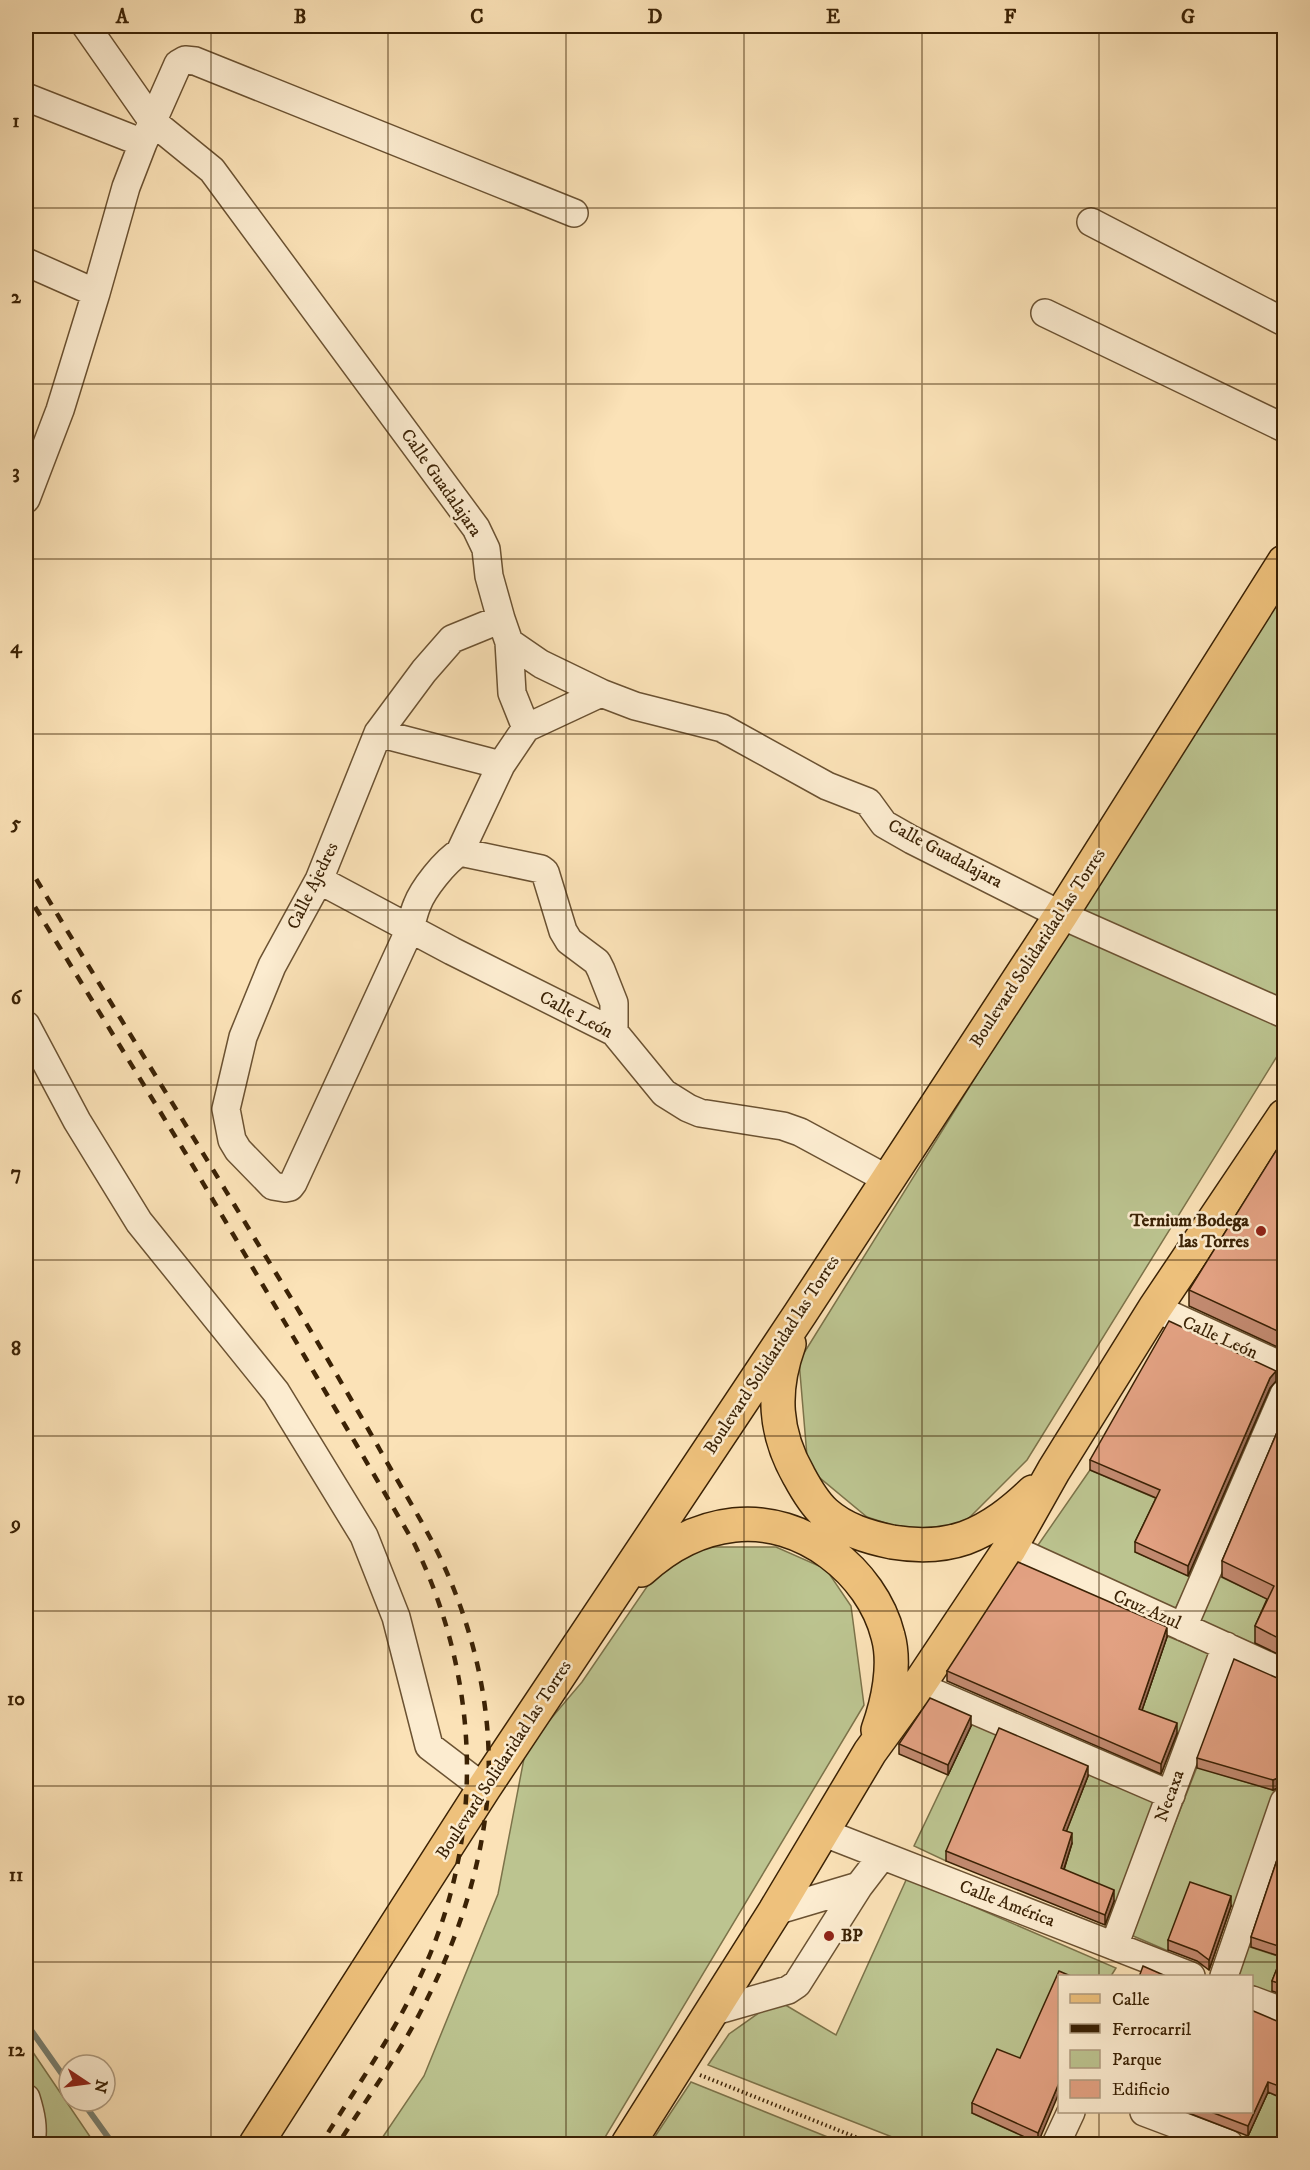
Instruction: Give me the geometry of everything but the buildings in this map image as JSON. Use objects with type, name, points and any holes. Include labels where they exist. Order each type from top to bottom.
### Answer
[{"type":"main road","name":"Boulevard Solidaridad las Torres","points":[[256,2145],[484,1788],[801,1314],[1061,915],[1284,562]]},
{"type":"main road","points":[[628,2145],[775,1911],[870,1752],[918,1686],[1010,1548],[1054,1470],[1155,1308],[1284,1116]]},
{"type":"main road","points":[[801,1314],[784,1359],[780,1377],[777,1398],[780,1433],[794,1468],[805,1487],[826,1514],[842,1525],[862,1534],[902,1543],[947,1542],[984,1530],[1001,1519],[1054,1470]]},
{"type":"main road","points":[[600,1615],[626,1585],[660,1554],[694,1534],[735,1524],[756,1525],[796,1534],[815,1543],[832,1554],[862,1582],[882,1617],[889,1637],[890,1677],[884,1712],[870,1752]]},
{"type":"street","name":"Calle Guadalajara","points":[[87,26],[148,133],[212,170],[476,528],[486,549],[489,576],[505,630],[541,664],[601,693],[635,706],[722,728],[827,786],[868,802],[884,824],[912,840],[1061,915],[1284,1014]]},
{"type":"street","points":[[26,499],[60,410],[120,206],[178,64],[185,60],[195,61],[574,213]]},
{"type":"street","points":[[26,97],[148,133]]},
{"type":"street","points":[[1091,222],[1284,322]]},
{"type":"street","points":[[26,262],[96,293]]},
{"type":"street","points":[[1045,314],[1284,428]]},
{"type":"street","points":[[505,630],[512,693],[526,728]]},
{"type":"street","name":"Calle Ajedres","points":[[410,929],[290,1187],[273,1186],[232,1140],[226,1109],[243,1037],[272,966],[319,880],[378,733],[424,671],[452,639],[505,630]]},
{"type":"street","points":[[410,929],[416,906],[423,892],[452,857],[460,852],[501,765],[526,728],[601,693]]},
{"type":"street","points":[[378,733],[501,765]]},
{"type":"street","points":[[460,852],[541,869],[545,872],[563,931],[569,941],[597,962],[601,970],[614,1003],[614,1032]]},
{"type":"street","name":"Calle León","points":[[319,880],[410,929],[614,1032],[664,1093],[688,1108],[700,1113],[783,1126],[800,1132],[887,1179]]},
{"type":"street","points":[[26,1025],[77,1121],[139,1222],[276,1392],[364,1536],[396,1617],[429,1746],[484,1788]]},
{"type":"street","name":"Calle León","points":[[1155,1308],[1284,1367]]},
{"type":"street","points":[[1183,1627],[1284,1394]]},
{"type":"street","name":"Cruz Azul","points":[[1010,1548],[1284,1673]]},
{"type":"street","name":"Necaxa","points":[[1125,1959],[1171,1795],[1226,1646]]},
{"type":"street","points":[[918,1686],[1171,1795]]},
{"type":"street","points":[[1225,1975],[1284,1802]]},
{"type":"street","name":"Calle América","points":[[822,1832],[1125,1959],[1184,1975]]},
{"type":"street","points":[[711,2012],[795,1986],[859,1886],[882,1856]]},
{"type":"street","points":[[775,1911],[859,1886]]},
{"type":"street","points":[[1253,2001],[1284,2012]]},
{"type":"street","points":[[26,2098],[31,2114],[33,2134],[31,2145]]},
{"type":"street","points":[[1056,2145],[1071,2113]]},
{"type":"street","points":[[1147,2113],[1229,2145]]},
{"type":"path","points":[[677,2065],[873,2145]]},
{"type":"green space","points":[[1284,581],[1284,1045],[1027,1460],[945,1542],[867,1517],[808,1468],[799,1361]]},
{"type":"green space","points":[[1090,1470],[1160,1500],[1135,1552],[1191,1577],[1171,1617],[1036,1548]]},
{"type":"green space","points":[[708,1547],[776,1547],[826,1569],[851,1606],[864,1705],[601,2144],[378,2144],[424,2076],[498,1894],[526,1748],[582,1682],[659,1569]]},
{"type":"green space","points":[[1215,1574],[1274,1602],[1254,1644],[1194,1619]]},
{"type":"green space","points":[[1167,1636],[1209,1653],[1181,1735],[1127,1714],[1146,1699]]},
{"type":"green space","points":[[973,1722],[1001,1734],[946,1861],[914,1846]]},
{"type":"green space","points":[[1197,1767],[1275,1791],[1234,1907],[1190,1892],[1168,1951],[1131,1935]]},
{"type":"green space","points":[[1090,1771],[1164,1802],[1124,1905],[1061,1878],[1072,1844],[1063,1840]]},
{"type":"green space","points":[[907,1878],[1116,1968],[1112,1975],[1058,1975],[1058,1981],[1020,2069],[972,2113],[1037,2144],[910,2144],[708,2065],[729,2034],[777,2000],[836,2035]]},
{"type":"green space","points":[[1244,1945],[1284,1958],[1271,1994],[1253,1985],[1253,1975],[1232,1975]]},
{"type":"green space","points":[[26,2042],[57,2088],[57,2113],[74,2113],[95,2144],[26,2144]]},
{"type":"green space","points":[[691,2082],[845,2144],[650,2144]]},
{"type":"green space","points":[[1268,2092],[1284,2099],[1284,2144],[1273,2144],[1248,2136]]},
{"type":"waterway","points":[[26,2023],[57,2067]]},
{"type":"waterway","points":[[91,2113],[113,2144]]},
{"type":"railway","points":[[26,862],[303,1318],[424,1526],[450,1579],[478,1667],[487,1728],[488,1789],[480,1846],[466,1902],[446,1957],[422,2009],[392,2061],[338,2144]]},
{"type":"railway","points":[[35,907],[186,1154],[414,1543],[436,1596],[452,1649],[463,1704],[467,1759],[465,1815],[456,1870],[441,1924],[420,1977],[386,2041],[321,2144]]},
{"type":"place","name":"Ternium Bodega las Torres","points":[[1261,1231]]},
{"type":"place","name":"BP","points":[[829,1936]]}]
